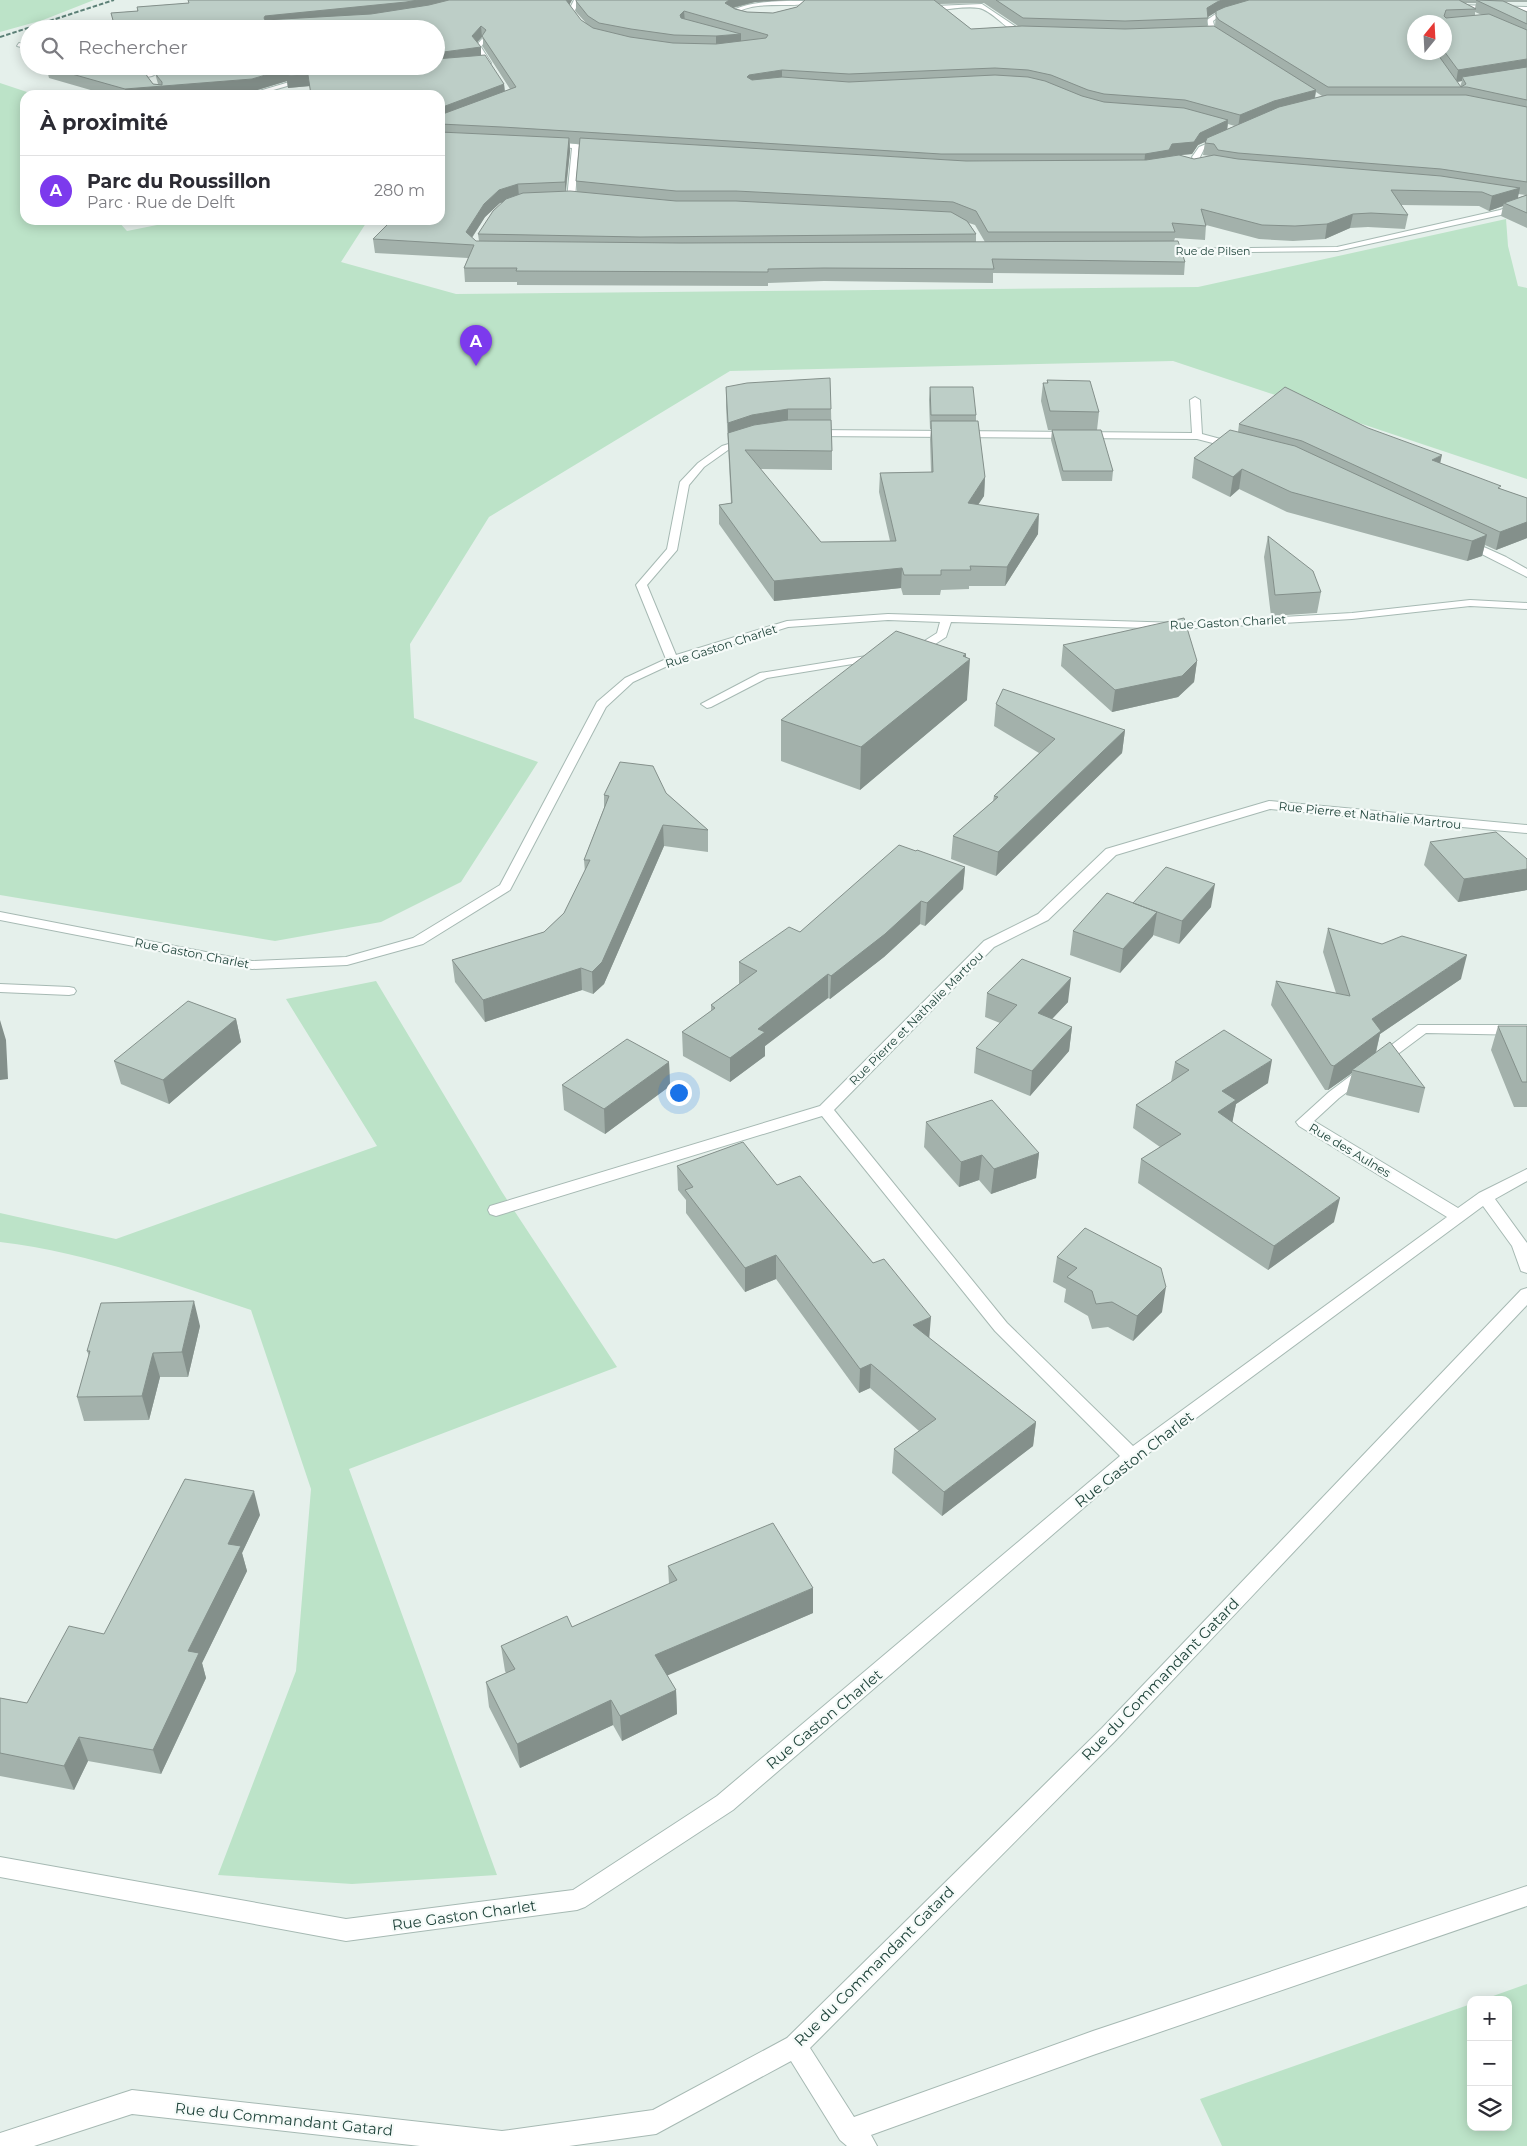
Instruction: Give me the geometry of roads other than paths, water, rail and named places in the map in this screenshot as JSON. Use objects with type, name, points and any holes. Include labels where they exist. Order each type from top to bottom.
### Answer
[{"type":"street","points":[[577,0],[571,12],[585,29],[591,33]]},
{"type":"street","points":[[799,10],[804,2]]},
{"type":"street","points":[[746,19],[730,14],[734,10],[764,5],[804,2]]},
{"type":"street","points":[[1450,3],[1473,15]]},
{"type":"street","points":[[949,20],[935,8],[982,6],[1021,33]]},
{"type":"street","points":[[1458,7],[1527,9]]},
{"type":"street","points":[[1228,41],[1214,33],[1210,27],[1210,20],[1219,14],[1239,9]]},
{"type":"street","points":[[1012,34],[1036,33]]},
{"type":"street","points":[[1206,33],[1214,33]]},
{"type":"street","points":[[482,41],[478,47],[493,69]]},
{"type":"street","points":[[479,63],[489,62]]},
{"type":"street","points":[[151,75],[153,83]]},
{"type":"street","points":[[267,90],[314,77]]},
{"type":"street","points":[[1187,157],[1200,158],[1201,148],[1233,135]]},
{"type":"street","points":[[544,144],[610,150]]},
{"type":"street","points":[[576,146],[568,199],[590,201]]},
{"type":"street","points":[[1513,197],[1527,201]]},
{"type":"street","name":"Rue de Pilsen","points":[[1155,251],[1337,249],[1502,212],[1527,201]]},
{"type":"street","points":[[1195,400],[1197,436]]},
{"type":"street","points":[[798,433],[1197,436],[1251,450]]},
{"type":"street","points":[[672,660],[641,585],[672,550],[684,484],[701,465],[725,448],[761,438]]},
{"type":"street","points":[[1457,538],[1502,559],[1527,574]]},
{"type":"street","name":"Rue Gaston Charlet","points":[[0,916],[252,965],[347,961],[418,941],[505,888],[602,705],[629,680],[672,660],[787,624],[888,618],[1180,626],[1352,616],[1470,603],[1527,606]]},
{"type":"street","points":[[707,704],[764,675],[920,650],[942,635],[946,619]]},
{"type":"street","name":"Rue Pierre et Nathalie Martrou","points":[[825,1110],[989,944],[1043,917],[1112,852],[1269,805],[1527,830]]},
{"type":"street","points":[[0,988],[69,991]]},
{"type":"street","name":"Rue des Aulnes","points":[[1460,1217],[1304,1122],[1334,1095],[1424,1028],[1527,1030]]},
{"type":"street","points":[[496,1210],[825,1110],[1001,1327],[1132,1456]]},
{"type":"street","name":"Rue Gaston Charlet","points":[[0,1867],[346,1930],[577,1900],[726,1803],[1132,1456],[1485,1197],[1527,1174]]},
{"type":"street","points":[[1485,1197],[1520,1245],[1527,1267]]},
{"type":"street","name":"Rue du Commandant Gatard","points":[[0,2145],[132,2102],[502,2143],[656,2122],[795,2046],[1109,1734],[1527,1294]]},
{"type":"street","points":[[795,2046],[855,2141],[1093,2043],[1527,1896]]},
{"type":"railway","points":[[52,20],[114,0]]},
{"type":"railway","points":[[0,37],[20,31]]},
{"type":"place","name":"Parc du Roussillon","points":[[476,366]]}]
